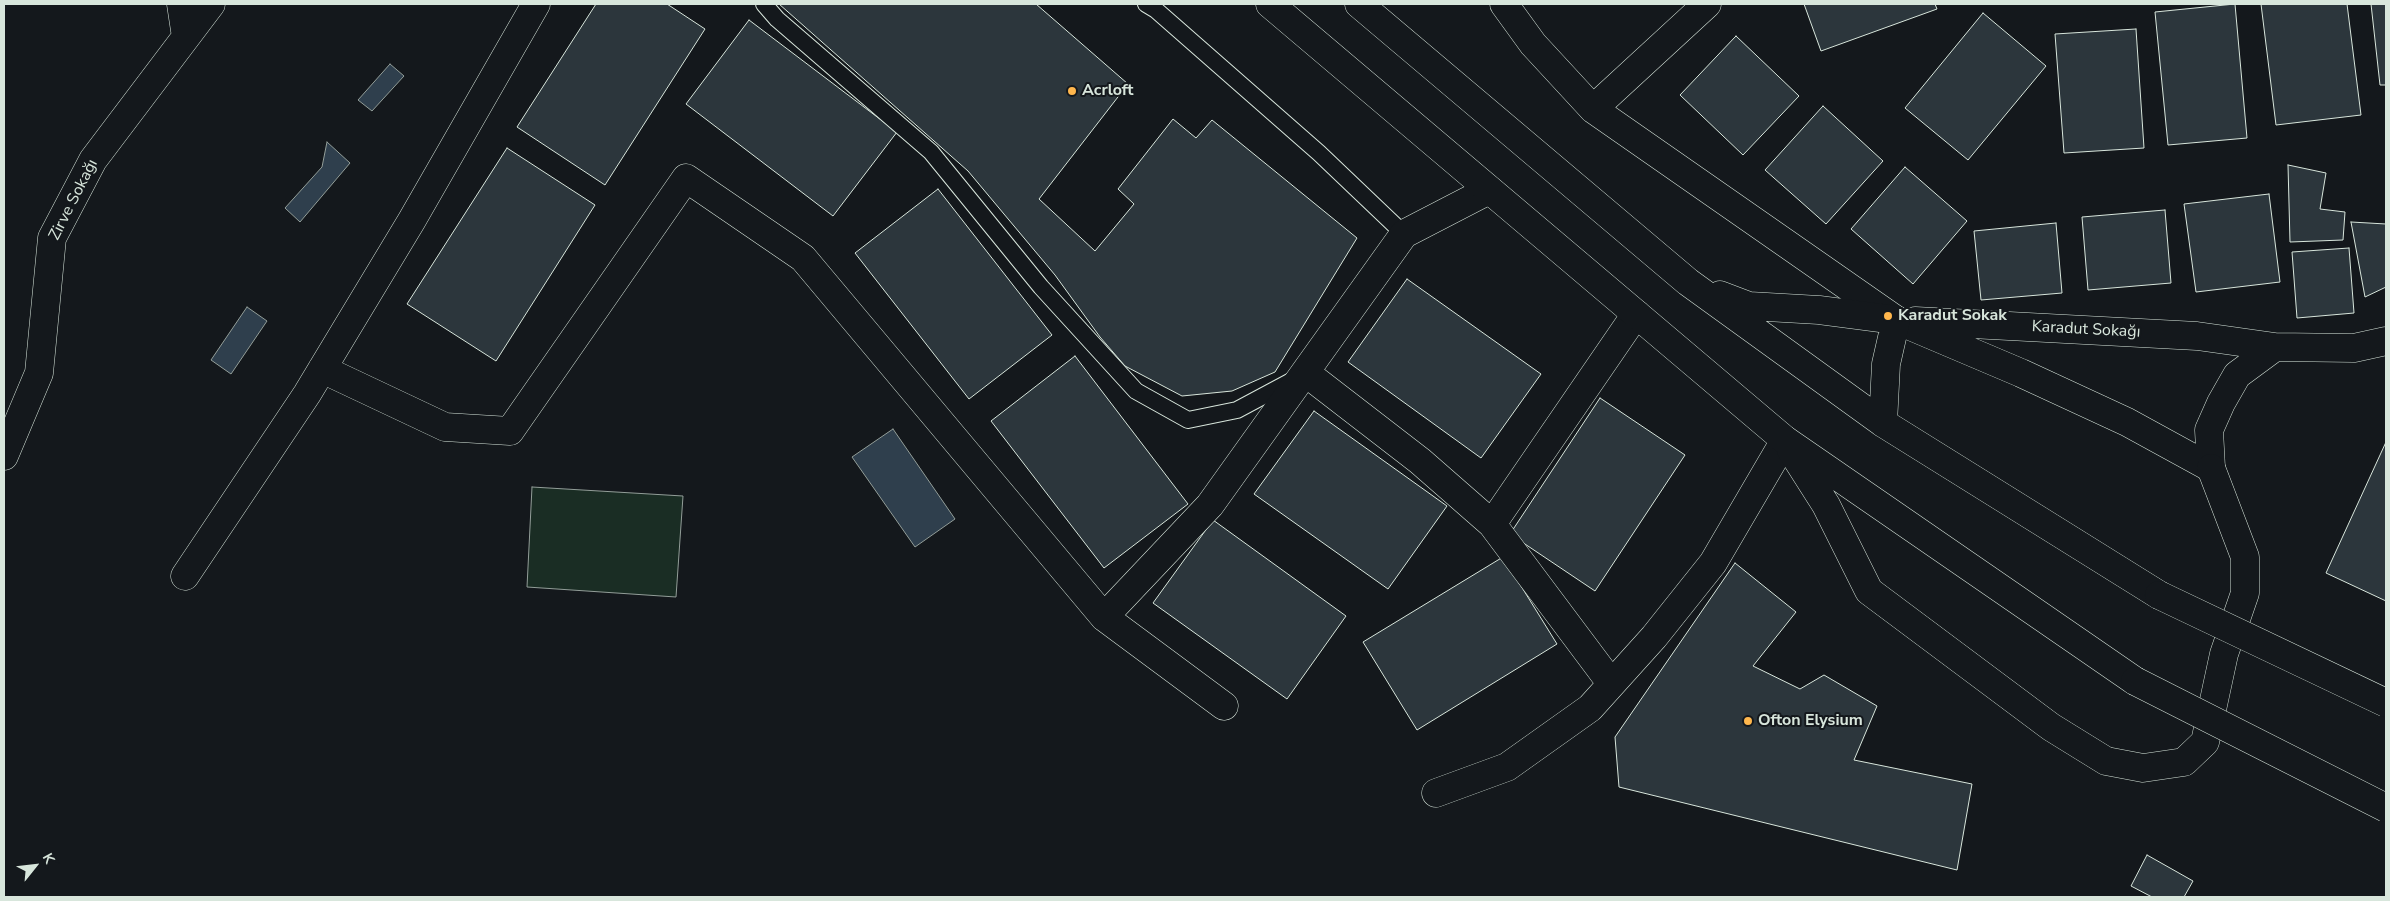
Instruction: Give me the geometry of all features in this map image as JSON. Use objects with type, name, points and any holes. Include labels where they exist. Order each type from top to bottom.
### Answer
[{"type":"main road","points":[[181,4],[186,37]]},
{"type":"main road","name":"Zirve Sokağı","points":[[4,456],[39,372],[52,238],[93,160],[211,4]]},
{"type":"main road","points":[[185,576],[322,369],[412,220],[536,4]]},
{"type":"main road","points":[[1270,4],[1785,440],[2135,681],[2386,808]]},
{"type":"main road","points":[[1359,4],[1688,282],[1884,423],[2159,595],[2386,703]]},
{"type":"main road","points":[[1504,4],[1533,44],[1593,109],[1896,320],[2021,373],[2128,422],[2211,468]]},
{"type":"main road","points":[[1593,109],[1707,4]]},
{"type":"main road","points":[[322,369],[445,427],[510,431],[686,178],[802,258],[1104,617],[1224,706]]},
{"type":"main road","points":[[1104,617],[1210,505],[1404,234],[1489,190]]},
{"type":"main road","points":[[1688,282],[1750,306],[1819,310],[1896,320]]},
{"type":"main road","points":[[1492,524],[1636,314]]},
{"type":"main road","points":[[1884,423],[1886,364],[1896,320]]},
{"type":"main road","name":"Karadut Sokağı","points":[[1896,320],[2197,336],[2275,347],[2354,348],[2386,341]]},
{"type":"main road","points":[[1785,440],[1826,505],[1869,592],[2050,727],[2106,761],[2143,768],[2184,762],[2205,742],[2224,654],[2246,593],[2245,557],[2211,468],[2210,430],[2221,403],[2237,375],[2275,347]]},
{"type":"main road","points":[[1306,373],[1420,461],[1492,524],[1611,683]]},
{"type":"main road","points":[[1436,793],[1507,767],[1590,708],[1654,637],[1713,563],[1785,440]]},
{"type":"lane","points":[[764,4],[777,19],[930,152],[1042,287],[1136,391],[1188,420],[1237,410],[1306,373]]},
{"type":"lane","points":[[1146,4],[1156,10],[1312,147],[1404,234]]},
{"type":"green space","points":[[532,487],[683,496],[676,597],[527,587]]},
{"type":"water","points":[[390,64],[404,76],[372,111],[358,100]]},
{"type":"water","points":[[327,142],[350,163],[300,222],[285,208],[322,167]]},
{"type":"water","points":[[247,307],[267,321],[231,374],[211,360]]},
{"type":"water","points":[[893,429],[955,519],[915,547],[852,457]]},
{"type":"building","points":[[596,4],[667,4],[705,29],[605,185],[517,127]]},
{"type":"building","points":[[779,4],[1036,4],[1128,84],[1039,199],[1095,251],[1134,204],[1118,189],[1173,119],[1196,138],[1212,120],[1357,238],[1275,372],[1232,391],[1182,396],[1125,366],[1100,337],[1055,275],[968,171]]},
{"type":"building","points":[[1804,4],[1935,4],[1937,9],[1821,51]]},
{"type":"building","points":[[2235,4],[2247,138],[2168,145],[2155,12]]},
{"type":"building","points":[[2261,4],[2347,4],[2361,115],[2276,125]]},
{"type":"building","points":[[2371,4],[2386,4],[2386,85],[2380,85]]},
{"type":"building","points":[[1983,13],[2046,66],[1968,160],[1905,108]]},
{"type":"building","points":[[749,20],[897,132],[833,216],[686,104]]},
{"type":"building","points":[[2136,29],[2144,148],[2064,153],[2055,34]]},
{"type":"building","points":[[1736,36],[1799,96],[1743,155],[1680,95]]},
{"type":"building","points":[[1823,106],[1883,161],[1826,224],[1765,170]]},
{"type":"building","points":[[507,148],[595,205],[496,361],[407,304]]},
{"type":"building","points":[[2288,165],[2326,173],[2320,209],[2345,212],[2343,240],[2290,242]]},
{"type":"building","points":[[1905,167],[1967,221],[1913,284],[1851,229]]},
{"type":"building","points":[[938,189],[1052,335],[969,399],[855,253]]},
{"type":"building","points":[[2269,194],[2280,282],[2196,292],[2184,204]]},
{"type":"building","points":[[2165,210],[2171,283],[2088,290],[2082,217]]},
{"type":"building","points":[[2351,222],[2386,224],[2386,287],[2365,297]]},
{"type":"building","points":[[2056,223],[2062,293],[1981,300],[1974,231]]},
{"type":"building","points":[[2349,248],[2354,313],[2297,318],[2292,252]]},
{"type":"building","points":[[1407,279],[1541,374],[1481,458],[1348,362]]},
{"type":"building","points":[[1075,356],[1188,504],[1104,568],[991,421]]},
{"type":"building","points":[[1600,398],[1685,455],[1595,591],[1510,534]]},
{"type":"building","points":[[1314,411],[1447,506],[1388,589],[1254,494]]},
{"type":"building","points":[[2386,442],[2386,601],[2326,573]]},
{"type":"building","points":[[1213,520],[1346,616],[1287,699],[1153,603]]},
{"type":"building","points":[[1503,557],[1557,644],[1417,730],[1363,642]]},
{"type":"building","name":"Ofton Elysium","points":[[1735,563],[1796,612],[1753,666],[1800,689],[1824,675],[1877,706],[1854,760],[1972,784],[1957,870],[1619,787],[1615,737]]},
{"type":"building","points":[[2147,855],[2193,881],[2184,897],[2152,897],[2131,886]]},
{"type":"place","name":"Acrloft","points":[[1072,91]]},
{"type":"place","name":"Karadut Sokak","points":[[1888,316]]},
{"type":"place","name":"Ofton Elysium","points":[[1748,721]]}]
